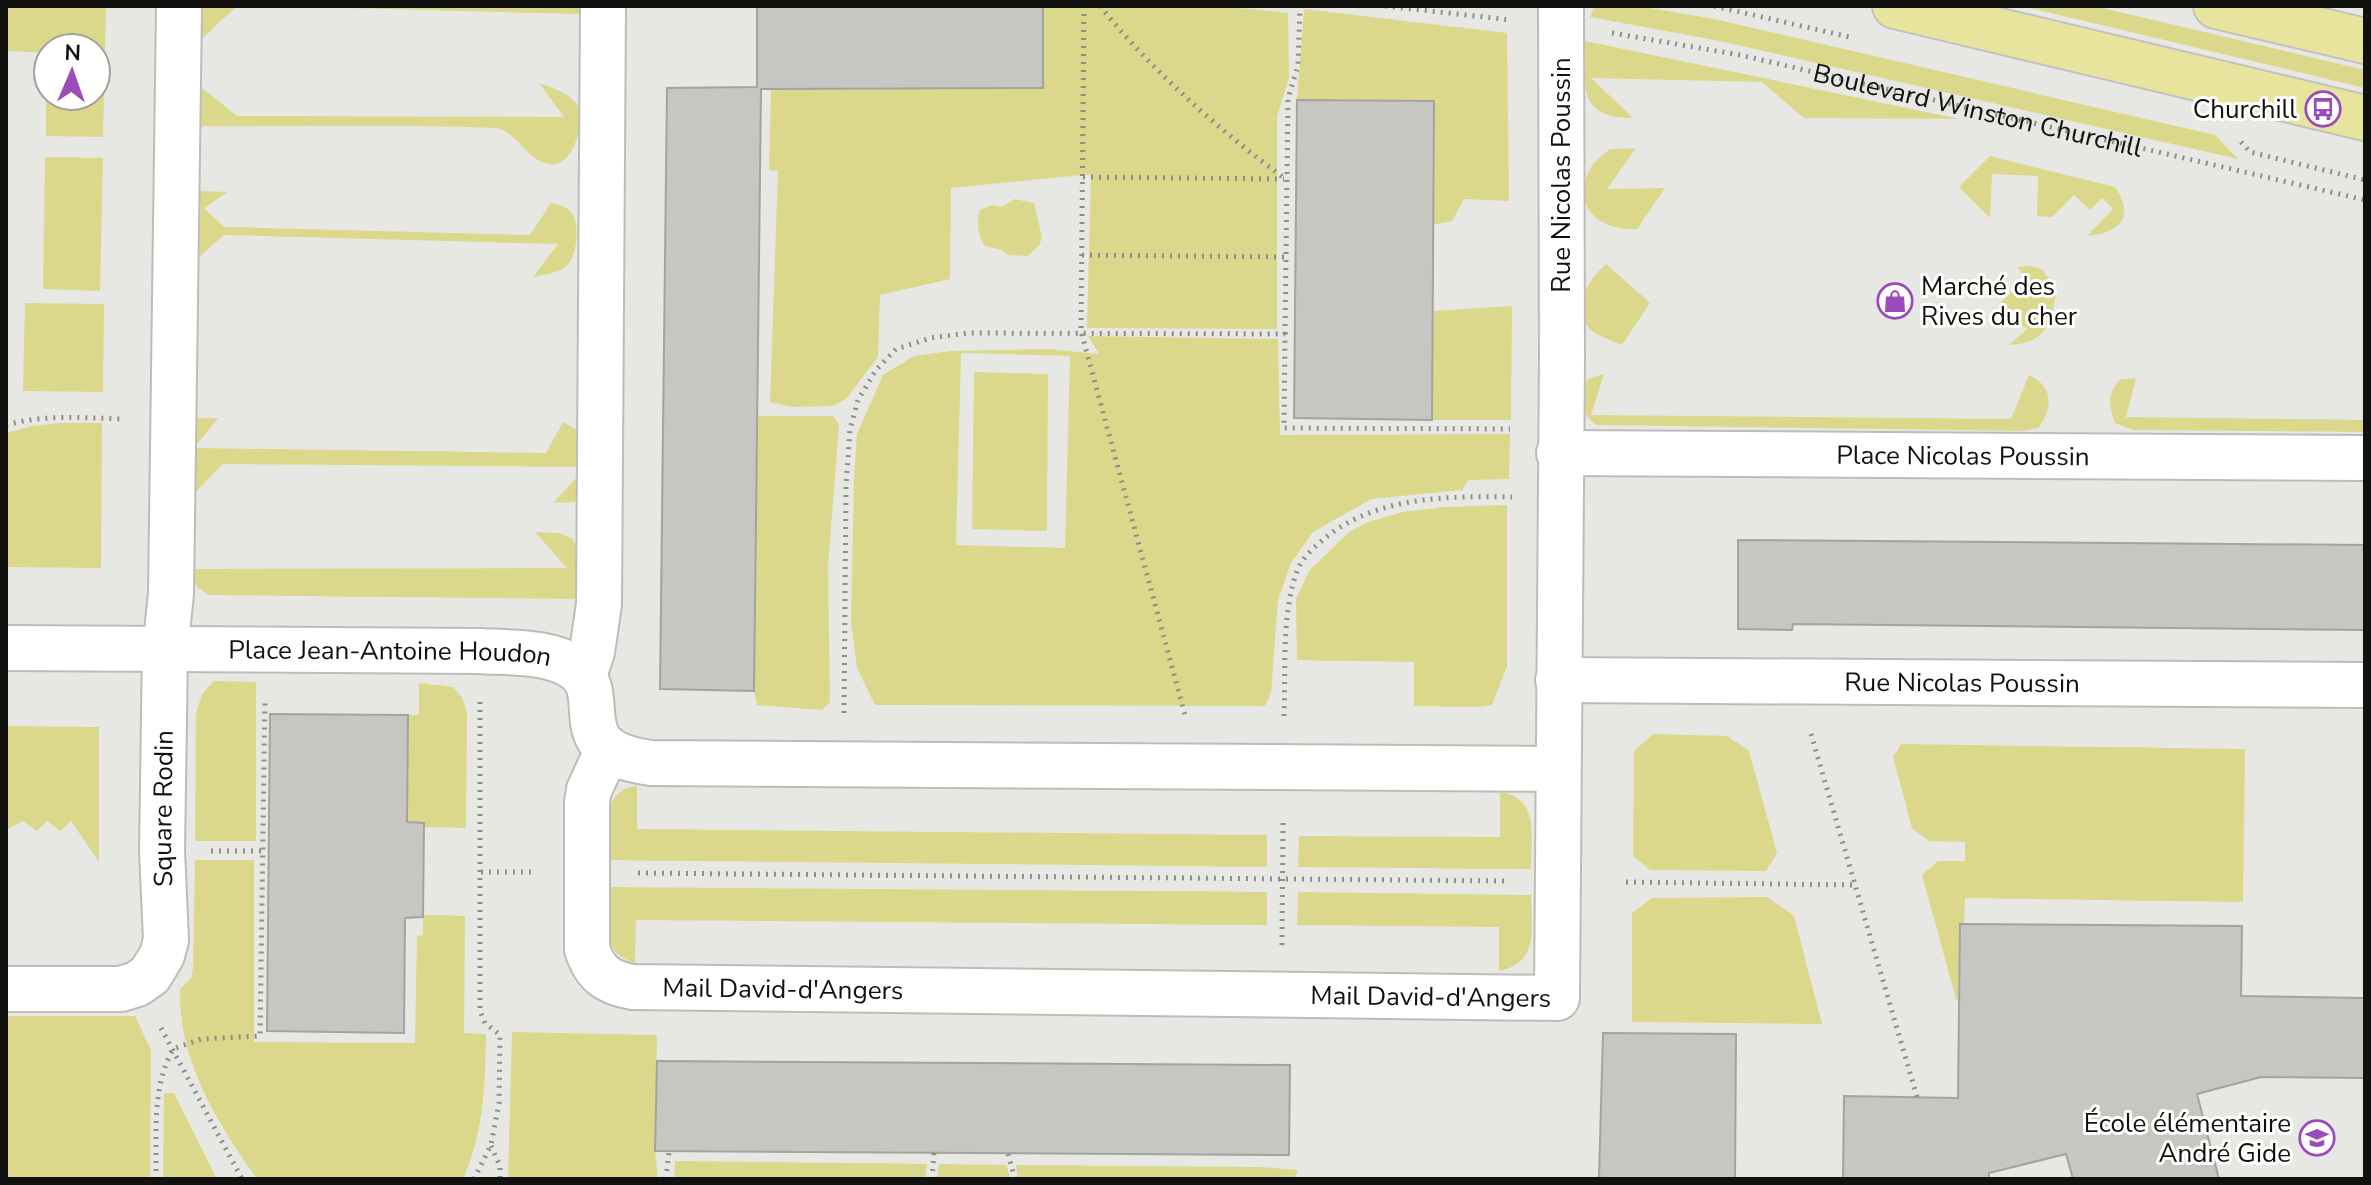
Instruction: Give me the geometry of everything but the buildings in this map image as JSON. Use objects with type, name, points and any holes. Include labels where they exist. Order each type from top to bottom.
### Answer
[{"type":"main road","points":[[1895,6],[2365,118]]},
{"type":"main road","points":[[2216,6],[2365,41]]},
{"type":"street","points":[[6,648],[165,650],[171,594],[179,6]]},
{"type":"street","name":"Place Jean-Antoine Houdon","points":[[165,650],[480,651],[553,659],[569,664],[584,675],[592,652],[599,604],[603,6]]},
{"type":"street","name":"Rue Nicolas Poussin","points":[[1544,14],[1562,358],[1558,769]]},
{"type":"street","name":"Place Nicolas Poussin","points":[[1559,453],[2365,458]]},
{"type":"street","name":"Square Rodin","points":[[137,984],[150,975],[166,940],[161,877],[165,650]]},
{"type":"street","points":[[584,675],[589,682],[593,728],[608,749],[623,758],[651,763],[1558,769]]},
{"type":"street","name":"Rue Nicolas Poussin","points":[[1558,680],[2365,685]]},
{"type":"street","name":"Mail David-d'Angers","points":[[608,749],[589,790],[587,802],[587,949],[596,971],[614,984],[633,987],[1557,998],[1558,769]]},
{"type":"street","points":[[6,989],[121,989],[137,984]]},
{"type":"path","points":[[1084,6],[1081,331],[1198,765]]},
{"type":"path","points":[[1100,6],[1165,76],[1235,142],[1285,179]]},
{"type":"path","points":[[1300,6],[1298,66],[1288,98],[1284,428],[1516,429]]},
{"type":"path","points":[[1385,6],[1544,14]]},
{"type":"path","name":"Boulevard Winston Churchill","points":[[1603,32],[1740,55],[2365,200]]},
{"type":"path","points":[[1083,177],[1285,179]]},
{"type":"path","points":[[1082,255],[1284,257]]},
{"type":"path","points":[[845,762],[846,486],[850,429],[858,400],[876,370],[896,349],[931,338],[967,333],[1285,334]]},
{"type":"path","points":[[6,425],[22,420],[71,417],[128,419]]},
{"type":"path","points":[[1514,484],[1514,497]]},
{"type":"path","points":[[1283,729],[1291,592],[1299,567],[1315,546],[1340,526],[1365,513],[1398,504],[1463,497],[1525,497]]},
{"type":"path","points":[[156,1179],[158,1092],[165,1063],[173,1049],[201,1039],[260,1036],[266,650]]},
{"type":"path","points":[[474,1179],[491,1145],[499,1103],[500,1035],[485,1023],[480,1011],[480,651]]},
{"type":"path","points":[[1809,728],[1917,1097]]},
{"type":"path","points":[[1282,994],[1283,808]]},
{"type":"path","points":[[481,872],[548,872]]},
{"type":"path","points":[[624,873],[1513,882]]},
{"type":"path","points":[[1626,882],[1856,885]]},
{"type":"path","points":[[137,984],[242,1179]]},
{"type":"path","points":[[491,1145],[500,1166],[500,1179]]},
{"type":"path","points":[[666,1179],[669,1151]]},
{"type":"path","points":[[932,1179],[934,1153]]},
{"type":"path","points":[[1008,1154],[1015,1179]]},
{"type":"shaded area","points":[[6,6],[106,6],[105,32],[32,32],[32,52],[6,51]]},
{"type":"shaded area","points":[[192,6],[237,6],[195,45]]},
{"type":"shaded area","points":[[270,6],[579,6],[579,14]]},
{"type":"shaded area","points":[[1043,6],[1222,6],[1288,13],[1289,78],[1277,116],[1277,329],[1087,328],[1091,174],[951,188],[950,279],[880,295],[878,357],[846,399],[833,406],[792,407],[770,402],[778,171],[769,170],[771,89]]},
{"type":"shaded area","points":[[1594,6],[1639,6],[1714,19],[2215,135],[2238,159],[1720,41],[1590,17]]},
{"type":"shaded area","points":[[2022,6],[2094,6],[2365,70],[2365,88]]},
{"type":"shaded area","points":[[1304,9],[1507,33],[1509,201],[1464,199],[1452,221],[1433,225],[1434,101],[1297,100]]},
{"type":"shaded area","points":[[1585,41],[1960,119],[1804,118],[1762,82],[1591,78],[1633,118],[1615,117],[1593,105],[1588,96],[1584,71]]},
{"type":"shaded area","points":[[191,79],[237,116],[564,117],[539,83],[564,93],[576,103],[580,128],[568,156],[555,164],[537,160],[510,134],[494,128],[189,126]]},
{"type":"shaded area","points":[[46,112],[104,112],[103,137],[46,136]]},
{"type":"shaded area","points":[[1636,148],[1607,189],[1665,188],[1637,229],[1624,229],[1593,215],[1584,196],[1584,184],[1593,165],[1610,149]]},
{"type":"shaded area","points":[[1990,156],[2115,187],[2124,207],[2121,222],[2108,231],[2087,236],[2113,209],[2102,198],[2090,210],[2074,195],[2052,217],[2037,216],[2038,176],[1992,174],[1990,218],[1959,187]]},
{"type":"shaded area","points":[[45,157],[103,158],[100,291],[43,289]]},
{"type":"shaded area","points":[[202,191],[227,192],[204,208],[224,227],[530,235],[551,203],[561,205],[573,215],[576,243],[572,258],[564,268],[533,277],[558,244],[224,235],[189,266],[193,196]]},
{"type":"shaded area","points":[[1015,199],[1034,203],[1042,237],[1039,246],[1027,256],[1008,255],[1002,250],[985,246],[979,234],[980,210],[991,205],[1002,207]]},
{"type":"shaded area","points":[[1606,264],[1650,303],[1622,345],[1592,331],[1582,314],[1581,305],[1587,287]]},
{"type":"shaded area","points":[[2031,266],[2043,270],[2056,293],[2052,314],[2038,336],[2031,341],[2009,345],[2027,329],[1998,305],[2026,277],[2017,267]]},
{"type":"shaded area","points":[[25,303],[104,304],[103,392],[23,391]]},
{"type":"shaded area","points":[[1512,306],[1511,420],[1432,420],[1432,311]]},
{"type":"shaded area","points":[[1088,336],[1278,339],[1280,435],[1510,434],[1509,479],[1468,480],[1462,490],[1371,499],[1313,532],[1291,563],[1278,600],[1271,693],[1265,706],[875,705],[857,668],[851,622],[854,475],[857,434],[883,375],[914,356],[950,351],[1047,349],[1099,354]],"holes":[[[961,353],[1070,356],[1065,548],[956,545]]]},
{"type":"shaded area","points":[[974,372],[1048,374],[1047,531],[972,529]]},
{"type":"shaded area","points":[[1604,374],[1591,415],[2011,419],[2029,375],[2047,391],[2049,405],[2038,428],[2022,431],[1596,425],[1586,415],[1581,398],[1588,379]]},
{"type":"shaded area","points":[[2136,378],[2126,417],[2365,420],[2365,432],[2133,430],[2115,423],[2110,400],[2119,380]]},
{"type":"shaded area","points":[[757,416],[833,416],[839,425],[828,566],[830,702],[822,710],[757,705],[754,691]]},
{"type":"shaded area","points":[[218,418],[194,448],[546,453],[563,422],[590,444],[595,461],[594,471],[587,495],[574,502],[553,503],[586,467],[223,464],[190,498],[187,430],[191,421]]},
{"type":"shaded area","points":[[60,423],[102,423],[101,568],[6,567],[6,433]]},
{"type":"shaded area","points":[[1507,505],[1507,666],[1492,705],[1414,706],[1414,662],[1297,660],[1296,599],[1309,571],[1349,532],[1368,522],[1403,512]]},
{"type":"shaded area","points":[[535,532],[559,533],[572,538],[578,550],[575,599],[209,595],[197,587],[190,569],[567,568]]},
{"type":"shaded area","points":[[214,681],[256,682],[256,841],[195,841],[196,714],[202,694]]},
{"type":"shaded area","points":[[419,683],[453,687],[462,698],[467,712],[466,828],[424,827],[424,823],[407,822],[408,715],[419,715]]},
{"type":"shaded area","points":[[6,726],[99,727],[99,862],[71,821],[60,831],[47,821],[37,831],[23,821],[6,830]]},
{"type":"shaded area","points":[[1653,734],[1727,736],[1749,751],[1777,853],[1766,871],[1650,870],[1633,856],[1634,751]]},
{"type":"shaded area","points":[[1901,744],[2245,749],[2243,902],[1965,898],[1964,924],[1961,924],[1960,1000],[1956,999],[1922,875],[1938,861],[1965,861],[1965,842],[1929,841],[1912,828],[1893,757]]},
{"type":"shaded area","points":[[637,786],[637,829],[1267,835],[1267,867],[608,860],[607,825],[612,803],[625,789]]},
{"type":"shaded area","points":[[1500,792],[1522,802],[1527,811],[1532,833],[1531,869],[1298,867],[1299,836],[1500,837]]},
{"type":"shaded area","points":[[195,860],[254,860],[254,1042],[415,1043],[417,936],[423,935],[423,915],[465,916],[464,1033],[486,1034],[479,1126],[463,1179],[257,1179],[203,1090],[186,1041],[180,989],[191,978],[193,968]]},
{"type":"shaded area","points":[[608,887],[1267,892],[1267,925],[636,920],[635,963],[617,954],[608,937]]},
{"type":"shaded area","points":[[1298,892],[1531,895],[1530,942],[1521,960],[1499,971],[1499,927],[1297,925]]},
{"type":"shaded area","points":[[1767,897],[1794,916],[1822,1024],[1632,1022],[1632,913],[1652,898]]},
{"type":"shaded area","points":[[7,1016],[135,1016],[151,1050],[150,1179],[6,1179]]},
{"type":"shaded area","points":[[512,1032],[657,1035],[655,1150],[658,1179],[508,1179]]},
{"type":"shaded area","points":[[164,1093],[174,1093],[217,1179],[163,1179]]},
{"type":"shaded area","points":[[675,1161],[927,1164],[925,1179],[674,1179]]},
{"type":"shaded area","points":[[939,1164],[1006,1165],[1011,1179],[937,1179]]},
{"type":"shaded area","points":[[1016,1165],[1298,1170],[1294,1179],[1018,1179]]},
{"type":"place","name":"Churchill","points":[[2323,109]]},
{"type":"place","name":"Marché des Rives du cher","points":[[1895,301]]},
{"type":"place","name":"École élémentaire André Gide","points":[[2317,1138]]}]
